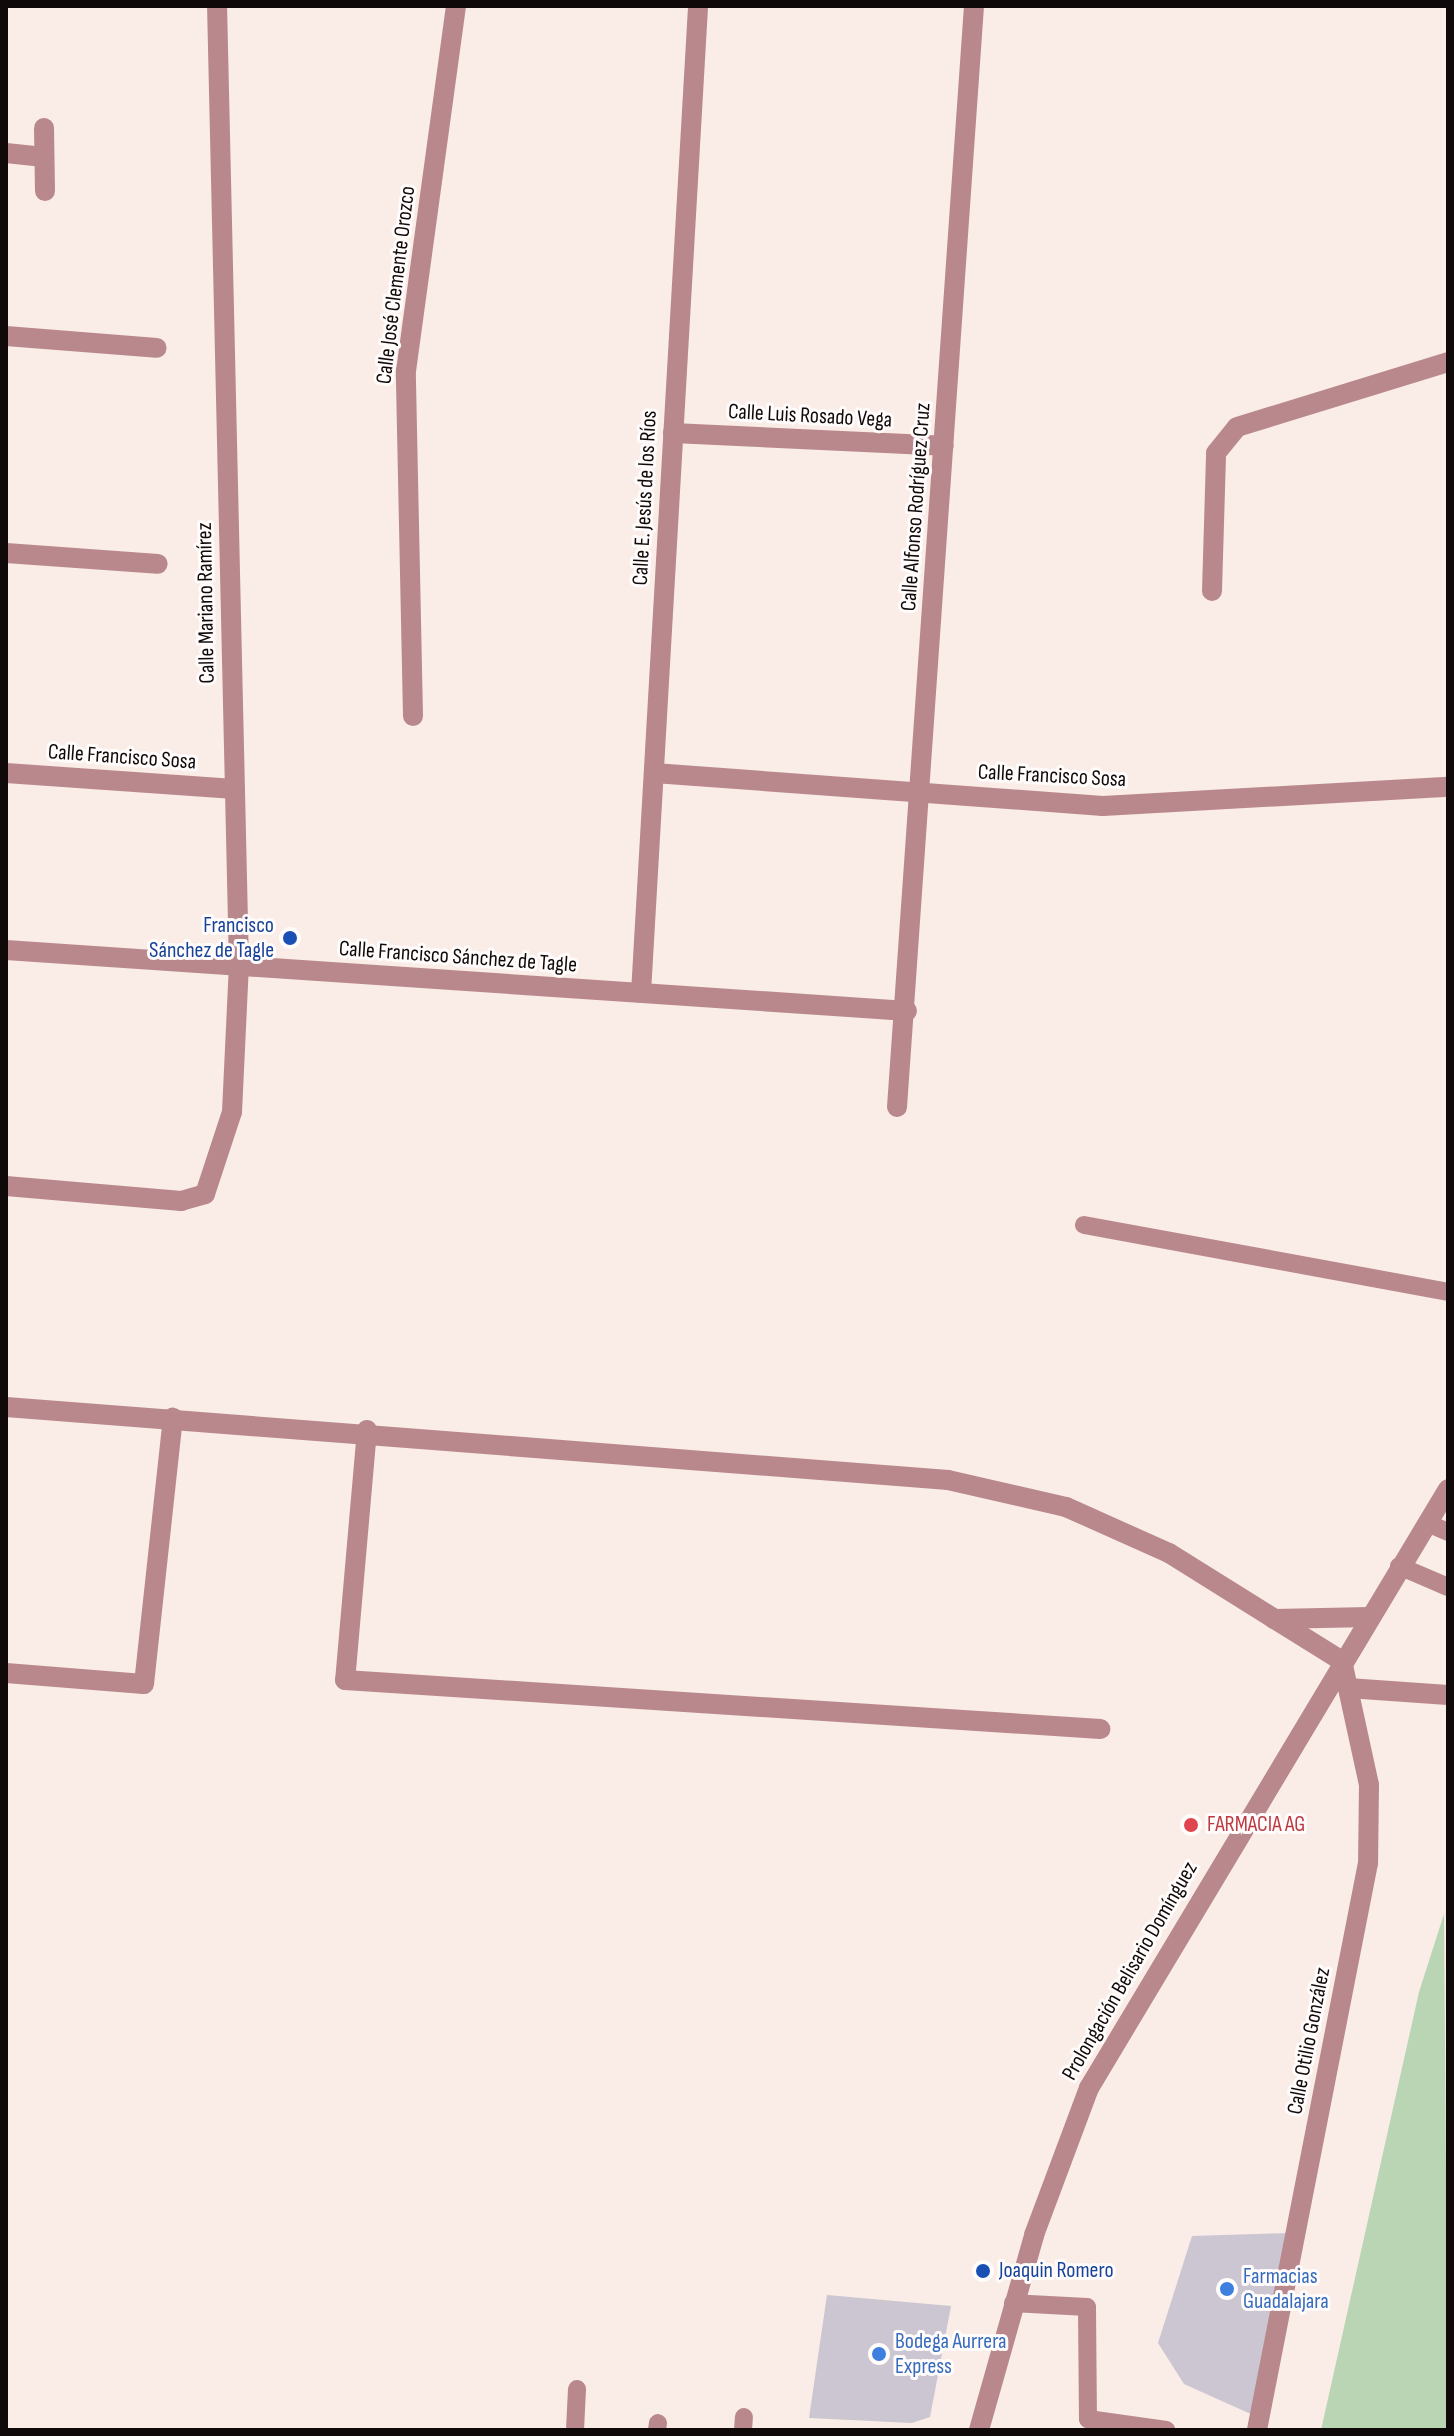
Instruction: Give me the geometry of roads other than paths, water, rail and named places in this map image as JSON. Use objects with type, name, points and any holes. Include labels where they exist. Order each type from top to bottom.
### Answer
[{"type":"street","name":"Calle Mariano Ramírez","points":[[6,1186],[181,1201],[205,1194],[232,1112],[239,966],[217,6]]},
{"type":"street","name":"Calle José Clemente Orozco","points":[[413,716],[406,371],[456,6]]},
{"type":"street","name":"Calle E. Jesús de los Ríos","points":[[641,993],[698,6]]},
{"type":"street","name":"Calle Alfonso Rodríguez Cruz","points":[[897,1107],[907,1011],[974,6]]},
{"type":"street","points":[[44,128],[45,191]]},
{"type":"street","points":[[6,153],[44,157]]},
{"type":"street","points":[[6,336],[157,348]]},
{"type":"street","points":[[1212,591],[1216,453],[1237,427],[1448,362]]},
{"type":"street","name":"Calle Luis Rosado Vega","points":[[673,433],[944,446]]},
{"type":"street","points":[[6,553],[158,564]]},
{"type":"street","name":"Calle Francisco Sosa","points":[[6,773],[234,789]]},
{"type":"street","name":"Calle Francisco Sosa","points":[[654,773],[1103,806],[1448,787]]},
{"type":"street","name":"Calle Francisco Sánchez de Tagle","points":[[6,950],[907,1011]]},
{"type":"street","points":[[6,1407],[367,1430],[948,1480],[1066,1507],[1169,1553],[1342,1661]]},
{"type":"street","points":[[6,1673],[144,1684],[173,1418]]},
{"type":"street","points":[[367,1430],[345,1680],[1100,1729]]},
{"type":"street","name":"Prolongación Belisario Domínguez","points":[[979,2430],[1013,2303],[1089,2088],[1342,1661],[1448,1489]]},
{"type":"street","points":[[1274,1619],[1370,1617]]},
{"type":"street","name":"Calle Otilio González","points":[[1257,2430],[1368,1863],[1369,1785],[1342,1661]]},
{"type":"street","points":[[1348,1688],[1448,1695]]},
{"type":"lane","points":[[1084,1225],[1448,1292]]},
{"type":"lane","points":[[1427,1523],[1448,1532]]},
{"type":"lane","points":[[1399,1566],[1448,1587]]},
{"type":"lane","points":[[1013,2303],[1087,2307],[1088,2419],[1166,2430]]},
{"type":"lane","points":[[575,2430],[577,2389]]},
{"type":"place","name":"Francisco Sánchez de Tagle","points":[[290,938]]},
{"type":"place","name":"FARMACIA AG","points":[[1191,1825]]},
{"type":"place","name":"Joaquin Romero","points":[[983,2271]]},
{"type":"place","name":"Farmacias Guadalajara","points":[[1227,2289]]},
{"type":"place","name":"Bodega Aurrera Express","points":[[879,2354]]}]
